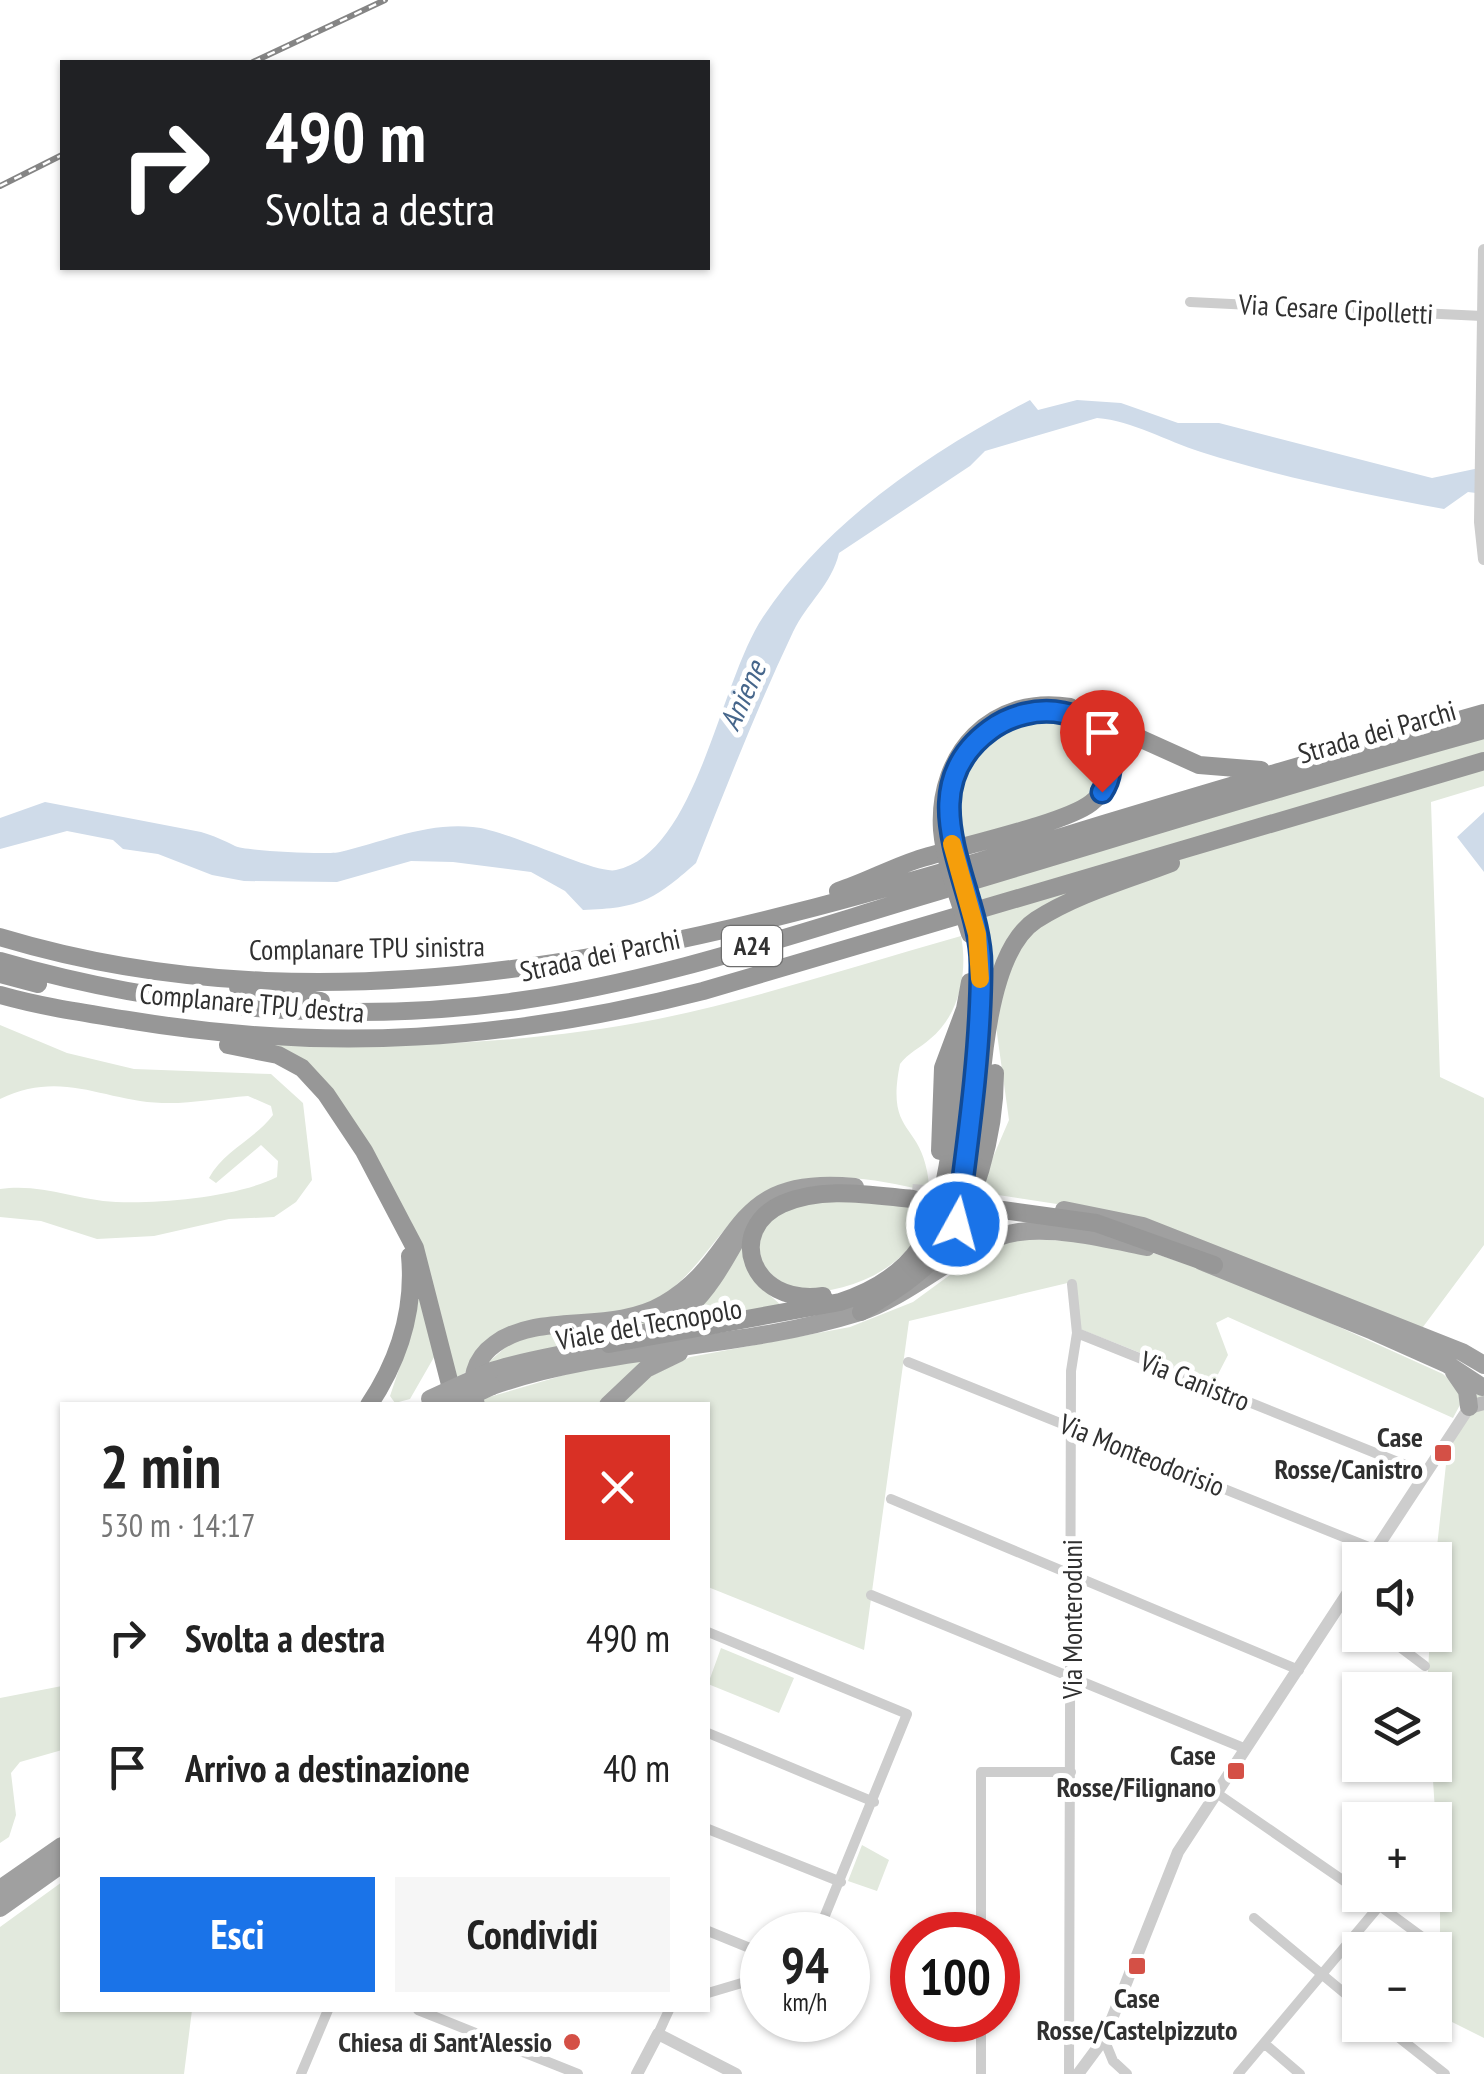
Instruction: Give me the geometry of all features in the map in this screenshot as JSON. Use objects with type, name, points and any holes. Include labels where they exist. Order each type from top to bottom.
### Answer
[{"type":"highway","points":[[957,1224],[980,988],[973,934],[942,830],[950,771],[966,742],[1000,715],[1032,706],[1069,711],[1180,759],[1219,770],[1255,770],[1334,755]]},
{"type":"highway","points":[[700,936],[1090,804],[1109,776],[1109,749],[1088,723],[1069,711]]},
{"type":"highway","name":"Complanare TPU sinistra","points":[[0,937],[122,965],[269,980],[402,981],[596,960],[926,877],[1484,713]]},
{"type":"highway","name":"Strada dei Parchi","points":[[0,961],[152,996],[256,1007],[451,1008],[582,990],[698,962],[1484,730]]},
{"type":"highway","name":"Strada dei Parchi","points":[[0,974],[151,1006],[293,1022],[433,1021],[520,1013],[698,974],[1484,742]]},
{"type":"highway","name":"Complanare TPU destra","points":[[0,995],[220,1034],[294,1039],[393,1040],[523,1029],[607,1015],[703,991],[1484,761]]},
{"type":"highway","points":[[861,1312],[924,1268],[957,1224],[976,1176],[994,1006],[1009,949],[1033,921],[1070,902],[1279,821]]},
{"type":"highway","points":[[609,1344],[852,1298],[882,1283],[913,1257],[927,1238],[941,1187],[943,1068],[962,1019],[970,984],[973,934]]},
{"type":"highway","points":[[122,965],[285,996],[451,1008]]},
{"type":"highway","points":[[47,1006],[76,1017],[278,1055],[302,1068],[326,1094],[402,1217],[422,1270],[452,1402]]},
{"type":"highway","points":[[476,1402],[474,1372],[490,1347],[527,1329],[616,1321],[659,1307],[692,1284],[726,1237],[762,1204],[786,1190],[824,1184],[913,1196],[814,1194],[779,1205],[758,1226],[753,1260],[765,1283],[778,1293],[809,1298],[882,1283]]},
{"type":"highway","points":[[1214,1265],[1096,1223],[981,1203],[1094,1214],[1143,1226],[1455,1358],[1484,1365]]},
{"type":"highway","name":"Viale del Tecnopolo","points":[[457,1402],[528,1358],[609,1344],[664,1324],[689,1307],[762,1204]]},
{"type":"highway","points":[[372,1402],[386,1380],[407,1320],[411,1273],[402,1217]]},
{"type":"highway","name":"Viale del Tecnopolo","points":[[425,1402],[490,1379],[727,1340],[861,1312],[910,1291],[982,1243],[1019,1232],[1102,1239],[1214,1265],[1455,1358]]},
{"type":"highway","points":[[611,1402],[646,1369],[672,1355],[727,1340]]},
{"type":"highway","points":[[1455,1358],[1484,1355]]},
{"type":"highway","points":[[1455,1358],[1464,1385],[1481,1394]]},
{"type":"highway","points":[[0,1889],[60,1847]]},
{"type":"highway","points":[[0,1908],[60,1865]]},
{"type":"street","points":[[1484,250],[1480,434],[1484,559]]},
{"type":"street","name":"Via Cesare Cipolletti","points":[[1190,302],[1482,316]]},
{"type":"street","name":"Via Monteroduni","points":[[1069,2074],[1072,1371],[1077,1334],[1072,1284]]},
{"type":"street","name":"Via Canistro","points":[[1077,1334],[1425,1473]]},
{"type":"street","name":"Via Monteodorisio","points":[[908,1362],[1072,1426],[1342,1542]]},
{"type":"street","points":[[1380,1542],[1481,1394]]},
{"type":"street","points":[[891,1499],[1299,1670]]},
{"type":"street","points":[[871,1595],[1246,1750]]},
{"type":"street","points":[[1078,2074],[1104,2038],[1169,1870],[1342,1603]]},
{"type":"street","points":[[710,1633],[907,1714],[828,1912]]},
{"type":"street","points":[[1407,1652],[1426,1666]]},
{"type":"street","points":[[710,1733],[874,1802]]},
{"type":"street","points":[[981,1912],[981,1772],[1071,1772]]},
{"type":"street","points":[[1218,1794],[1342,1879]]},
{"type":"street","points":[[710,1829],[841,1882]]},
{"type":"street","points":[[1238,2074],[1374,1912]]},
{"type":"street","points":[[1389,1912],[1415,1932]]},
{"type":"street","points":[[1254,1918],[1342,1990]]},
{"type":"street","points":[[710,1932],[740,1944]]},
{"type":"street","points":[[710,1993],[740,1984]]},
{"type":"street","points":[[302,2074],[327,2012]]},
{"type":"street","points":[[423,2012],[578,2074]]},
{"type":"street","points":[[637,2074],[667,2012]]},
{"type":"street","points":[[658,2034],[736,2074]]},
{"type":"street","points":[[1104,2038],[1112,2061],[1127,2074]]},
{"type":"street","points":[[981,2042],[981,2074]]},
{"type":"street","points":[[1405,2042],[1446,2074]]},
{"type":"street","points":[[1265,2044],[1300,2074]]},
{"type":"shaded area","points":[[1484,706],[1484,786],[1431,802],[1440,1077],[1484,1098],[1484,1245],[1420,1331],[1096,1210],[978,1192],[1009,1120],[985,947],[962,859]]},
{"type":"shaded area","points":[[1048,718],[1079,726],[1105,757],[1098,789],[1068,810],[959,840],[959,793],[973,755],[1002,729]]},
{"type":"shaded area","points":[[961,936],[962,978],[955,1005],[940,1029],[900,1064],[897,1103],[923,1155],[929,1200],[923,1225],[892,1264],[846,1286],[794,1293],[760,1265],[760,1234],[770,1218],[785,1208],[826,1200],[910,1206],[914,1188],[849,1178],[804,1179],[763,1194],[745,1207],[686,1275],[659,1299],[617,1316],[536,1324],[505,1341],[453,1380],[411,1221],[338,1100],[270,1044],[465,1042],[610,1027],[734,1001]]},
{"type":"shaded area","points":[[0,1025],[67,1053],[134,1069],[271,1074],[303,1103],[312,1180],[296,1202],[274,1217],[229,1219],[154,1236],[97,1239],[41,1221],[0,1217],[0,1189],[30,1188],[116,1202],[176,1200],[261,1184],[277,1177],[278,1161],[261,1145],[216,1183],[209,1178],[222,1160],[273,1115],[271,1106],[248,1096],[162,1103],[82,1089],[43,1087],[0,1099]]},
{"type":"shaded area","points":[[749,1230],[755,1282],[782,1306],[673,1327]]},
{"type":"shaded area","points":[[1021,1239],[1102,1242],[1156,1254],[1235,1280],[1443,1374],[1459,1389],[1461,1403],[1453,1418],[1228,1317],[1216,1323],[1228,1355],[1214,1382],[1080,1329],[1076,1281],[909,1321],[864,1650],[710,1588],[710,1402],[621,1402],[649,1377],[690,1357],[850,1327],[913,1302],[984,1250]]},
{"type":"shaded area","points":[[417,1265],[437,1352],[410,1399],[394,1402],[390,1396],[406,1348]]},
{"type":"shaded area","points":[[672,1307],[658,1323],[484,1366],[514,1340]]},
{"type":"shaded area","points":[[652,1358],[601,1402],[479,1400],[578,1371]]},
{"type":"shaded area","points":[[1484,1388],[1484,2038],[1452,2022],[1452,1932],[1440,1932],[1440,1912],[1452,1912],[1452,1802],[1434,1802],[1433,1782],[1452,1782],[1452,1672],[1428,1672],[1429,1652],[1452,1652],[1452,1542],[1438,1542],[1449,1437]]},
{"type":"shaded area","points":[[721,1648],[794,1678],[779,1713],[710,1685]]},
{"type":"shaded area","points":[[60,1686],[60,1751],[20,1762],[11,1773],[16,1815],[9,1837],[0,1843],[0,1698]]},
{"type":"shaded area","points":[[862,1845],[889,1860],[877,1891],[848,1881]]},
{"type":"shaded area","points":[[60,1883],[60,2012],[192,2012],[184,2074],[0,2074],[0,1927]]},
{"type":"water","name":"Aniene","points":[[1030,400],[1038,410],[1077,400],[1121,403],[1178,423],[1219,423],[1432,478],[1484,467],[1484,494],[1468,492],[1444,509],[1291,477],[1097,418],[985,451],[970,466],[839,553],[831,574],[799,622],[780,661],[696,863],[656,894],[632,904],[583,910],[565,891],[531,872],[453,862],[411,861],[337,882],[244,881],[212,875],[158,854],[123,849],[113,840],[67,831],[0,849],[0,818],[45,802],[201,832],[242,848],[287,852],[340,852],[422,830],[473,827],[590,866],[616,870],[644,857],[667,833],[687,800],[747,646],[763,617],[817,550],[882,492],[918,466]]},
{"type":"water","points":[[1484,812],[1484,872],[1457,837]]},
{"type":"tunnel","points":[[912,1193],[975,1198]]},
{"type":"tunnel","points":[[913,1199],[977,1206]]},
{"type":"railway","points":[[257,60],[385,0]]},
{"type":"railway","points":[[0,186],[60,156]]},
{"type":"slow traffic","points":[[952,844],[977,934],[980,979]]},
{"type":"place","name":"Case Rosse/Canistro","points":[[1443,1453]]},
{"type":"place","name":"Case Rosse/Filignano","points":[[1236,1771]]},
{"type":"place","name":"Case Rosse/Castelpizzuto","points":[[1137,1966]]},
{"type":"place","name":"Chiesa di Sant'Alessio","points":[[572,2042]]},
{"type":"route","points":[[957,1224],[981,960],[950,833],[953,786],[966,756],[994,726],[1021,715],[1052,711],[1088,723],[1104,739],[1111,769],[1102,792]]}]
